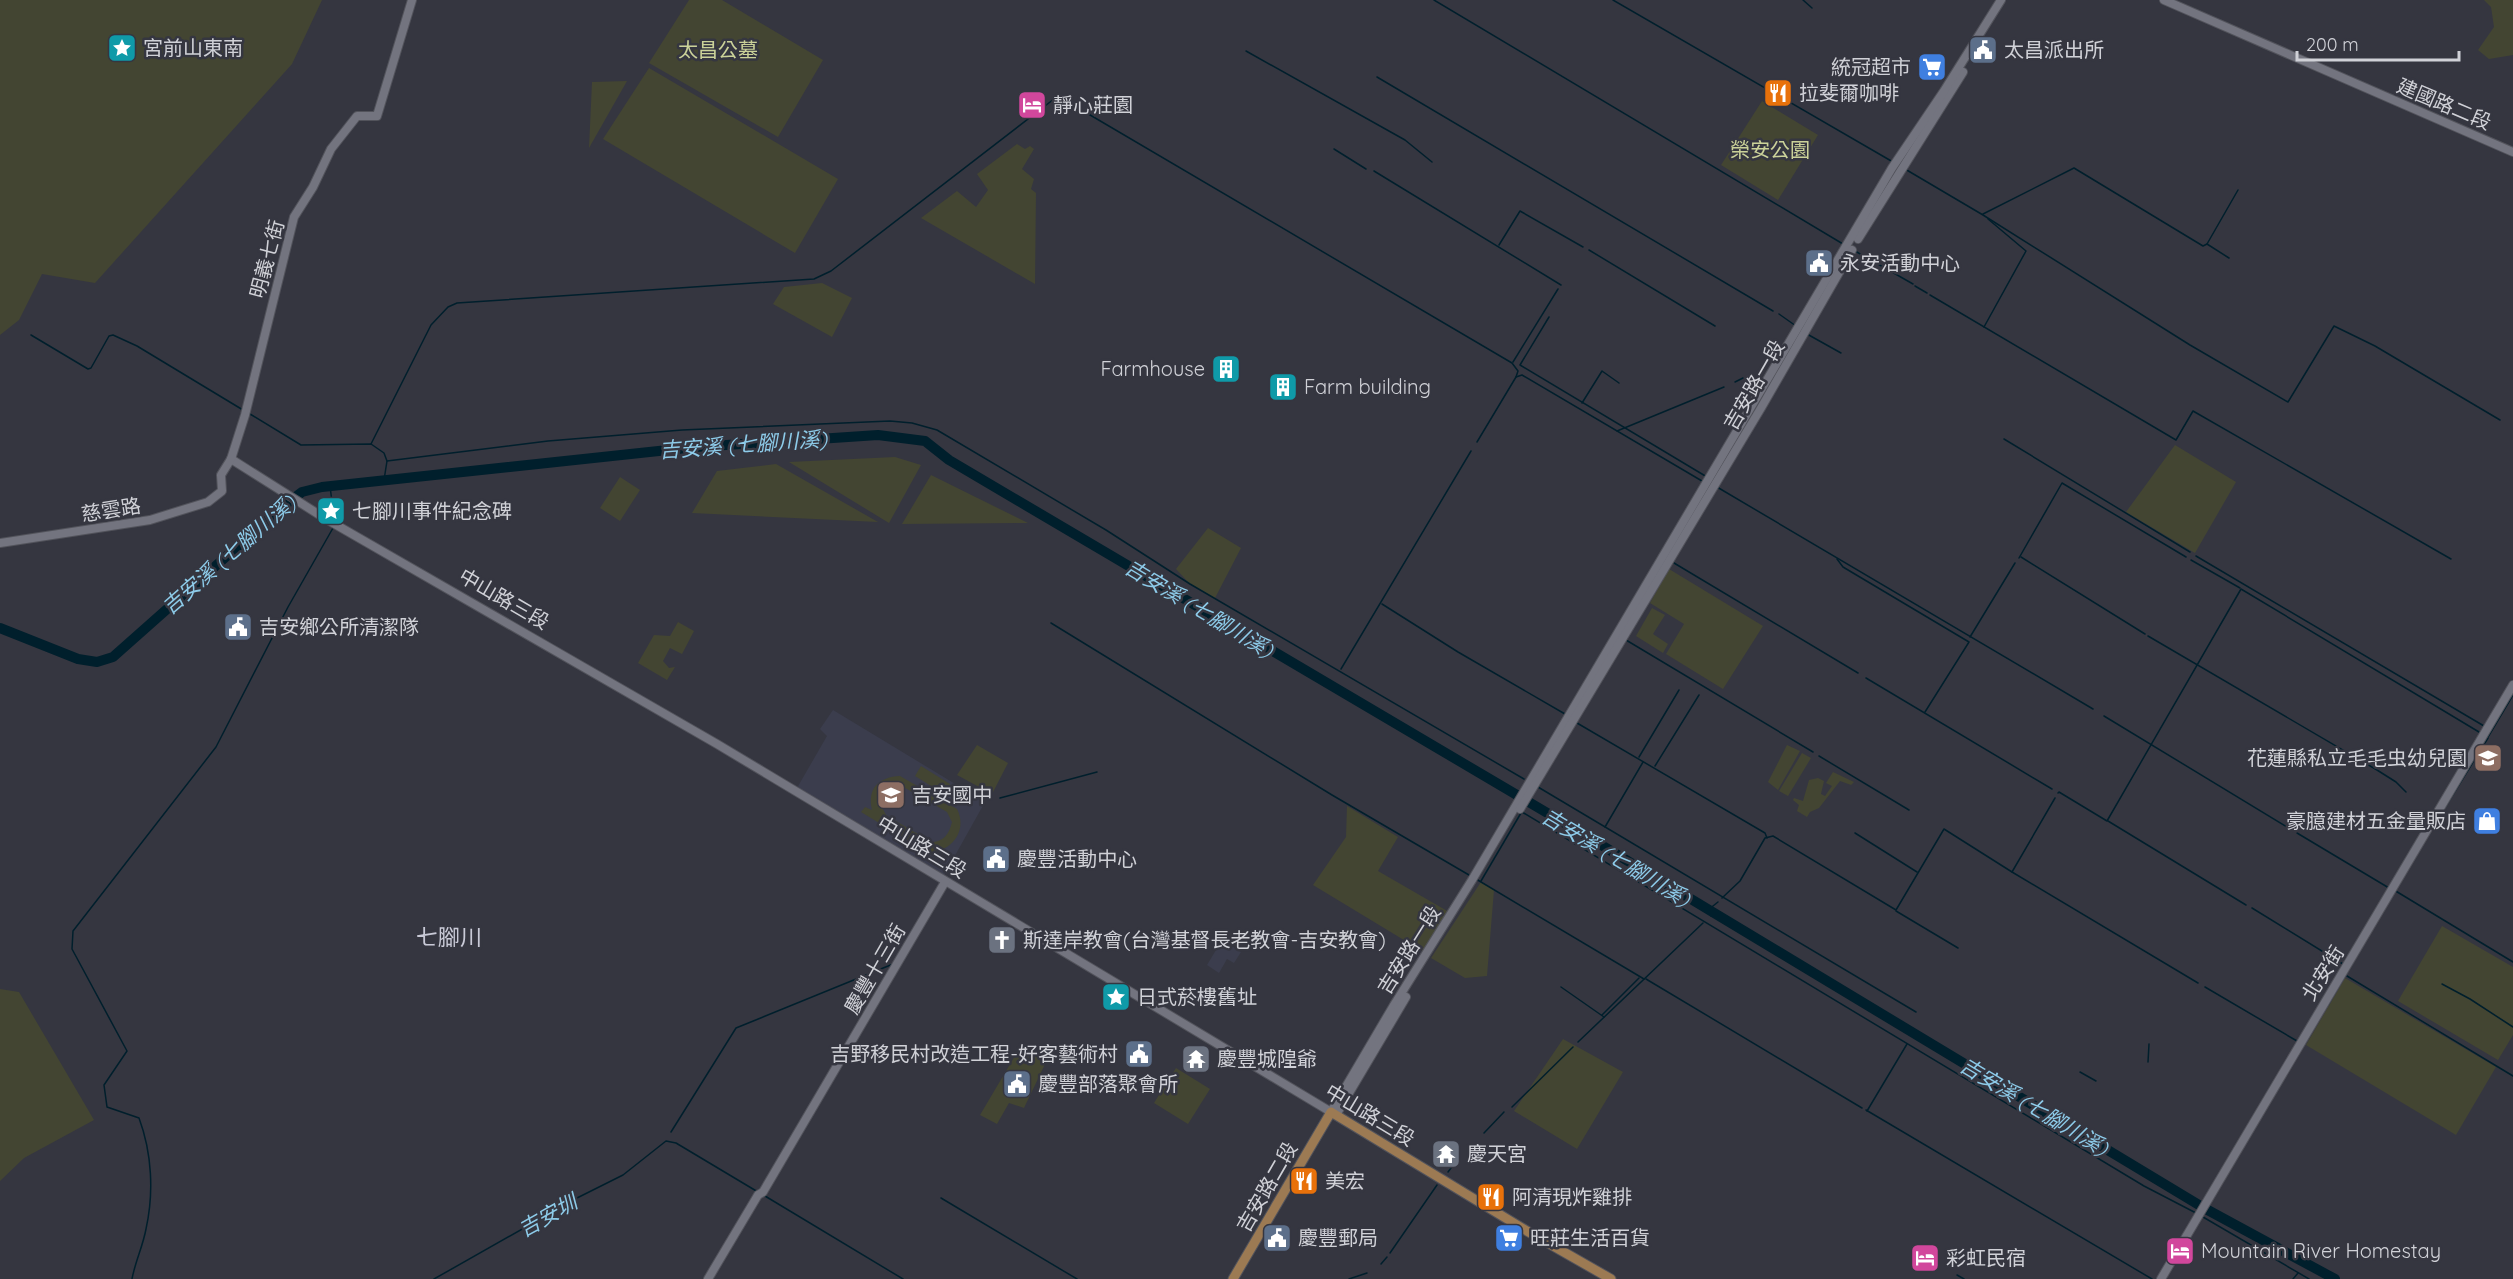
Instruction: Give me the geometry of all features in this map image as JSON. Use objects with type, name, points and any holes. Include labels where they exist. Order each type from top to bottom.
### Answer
[{"type":"main road","name":"吉安路二段","points":[[1233,1279],[1334,1114]]},
{"type":"main road","name":"吉安路二段","points":[[1239,1279],[1334,1114]]},
{"type":"main road","name":"中山路三段","points":[[1334,1114],[1611,1279]]},
{"type":"street","name":"明義七街","points":[[222,491],[220,475],[231,459],[246,412],[294,217],[313,187],[331,149],[357,116],[377,116],[381,110],[412,0]]},
{"type":"street","name":"吉安路一段","points":[[1334,1114],[1518,807],[1892,168],[2003,0]]},
{"type":"street","name":"建國路二段","points":[[2164,0],[2513,152]]},
{"type":"street","name":"中山路三段","points":[[231,459],[306,504],[326,519],[535,638],[1334,1114]]},
{"type":"street","name":"慈雲路","points":[[0,543],[150,520],[208,502],[222,491]]},
{"type":"street","name":"北安街","points":[[2161,1279],[2513,686]]},
{"type":"street","name":"慶豐十三街","points":[[708,1279],[758,1195],[763,1192],[945,882]]},
{"type":"shaded area","name":"吉安國中","points":[[833,710],[985,802],[943,877],[797,788],[827,736],[820,729]]},
{"type":"shaded area","points":[[1222,940],[1241,952],[1234,963],[1227,959],[1219,973],[1207,965]]},
{"type":"green space","points":[[0,0],[322,0],[292,64],[95,283],[42,274],[19,320],[0,335]]},
{"type":"green space","name":"太昌公墓","points":[[689,0],[722,0],[823,60],[778,137],[649,63]]},
{"type":"green space","points":[[2484,0],[2513,0],[2513,55],[2489,59],[2478,50],[2494,27],[2491,7]]},
{"type":"green space","points":[[649,68],[838,179],[795,253],[603,139]]},
{"type":"green space","points":[[627,81],[589,148],[592,82]]},
{"type":"green space","name":"榮安公園","points":[[1762,101],[1818,135],[1778,200],[1721,165]]},
{"type":"green space","points":[[1017,144],[1025,149],[1030,146],[1034,149],[1022,169],[1034,179],[1031,189],[1036,193],[1035,284],[921,218],[957,191],[976,207],[988,190],[977,174]]},
{"type":"green space","points":[[822,283],[852,298],[832,337],[773,304],[784,287]]},
{"type":"green space","points":[[2175,445],[2236,482],[2195,553],[2126,512]]},
{"type":"green space","points":[[895,457],[921,465],[889,523],[789,462]]},
{"type":"green space","points":[[776,464],[878,522],[692,513],[717,471]]},
{"type":"green space","points":[[931,475],[1028,523],[902,524]]},
{"type":"green space","points":[[620,477],[640,490],[620,521],[600,508]]},
{"type":"green space","points":[[1208,528],[1241,548],[1215,598],[1190,584],[1176,569]]},
{"type":"green space","points":[[1669,569],[1763,626],[1723,689],[1666,654],[1684,624],[1650,603]]},
{"type":"green space","points":[[1652,608],[1665,615],[1653,634],[1668,644],[1663,653],[1636,636]]},
{"type":"green space","points":[[678,622],[694,631],[682,654],[670,648],[663,661],[669,668],[675,667],[667,680],[638,663],[654,635],[670,636]]},
{"type":"green space","points":[[977,745],[1008,763],[992,794],[957,775]]},
{"type":"green space","points":[[1787,745],[1800,751],[1778,790],[1768,782]]},
{"type":"green space","points":[[1802,753],[1811,758],[1788,796],[1779,791]]},
{"type":"green space","points":[[921,766],[950,784],[944,794],[915,776]]},
{"type":"green space","points":[[1833,772],[1854,782],[1851,785],[1840,781],[1819,808],[1810,812],[1807,817],[1797,811],[1799,805],[1793,800],[1794,798],[1803,801],[1809,780],[1818,778],[1824,781],[1821,794],[1825,796],[1832,786],[1826,783]]},
{"type":"green space","points":[[900,776],[957,809],[960,816],[960,829],[955,840],[938,851],[945,856],[942,861],[861,812],[865,807],[872,810],[871,796],[876,785]],"holes":[[[893,785],[900,785],[947,812],[952,822],[943,839],[931,842],[886,815],[879,801],[881,794]]]},
{"type":"green space","points":[[1347,806],[1398,837],[1378,871],[1449,912],[1427,954],[1313,885],[1346,837]]},
{"type":"green space","points":[[1481,882],[1494,890],[1487,976],[1465,978],[1431,958]]},
{"type":"green space","points":[[2442,926],[2513,967],[2513,1035],[2498,1060],[2398,1001]]},
{"type":"green space","points":[[2345,978],[2496,1067],[2456,1135],[2306,1045]]},
{"type":"green space","points":[[0,989],[19,992],[94,1120],[24,1158],[0,1181]]},
{"type":"green space","points":[[1563,1039],[1623,1072],[1577,1149],[1514,1111]]},
{"type":"green space","points":[[1022,1044],[1047,1060],[1024,1108],[1009,1103],[997,1124],[980,1115]]},
{"type":"green space","points":[[1176,1068],[1210,1089],[1188,1124],[1154,1103]]},
{"type":"waterway","points":[[1434,0],[1843,244]]},
{"type":"waterway","points":[[1613,0],[1893,162]]},
{"type":"waterway","points":[[1803,0],[1812,8]]},
{"type":"waterway","points":[[1246,51],[1405,140],[1432,162]]},
{"type":"waterway","points":[[1377,77],[1773,311]]},
{"type":"waterway","points":[[371,444],[431,325],[448,307],[457,303],[814,279],[831,271],[1054,99]]},
{"type":"waterway","points":[[1068,102],[1512,363],[1518,371],[1516,377],[1477,442]]},
{"type":"waterway","points":[[1334,149],[1366,169]]},
{"type":"waterway","points":[[1983,214],[2074,168],[2203,246],[2207,244],[2229,258]]},
{"type":"waterway","points":[[1905,169],[1983,215],[2190,345],[2288,402],[2334,326],[2375,346],[2500,420]]},
{"type":"waterway","points":[[1374,171],[1561,285]]},
{"type":"waterway","points":[[2207,244],[2238,190]]},
{"type":"waterway","points":[[1499,245],[1520,211],[1583,247]]},
{"type":"waterway","points":[[1984,327],[2026,251],[1988,219]]},
{"type":"waterway","points":[[1589,250],[1715,326]]},
{"type":"waterway","points":[[1855,251],[1913,284]]},
{"type":"waterway","points":[[1915,286],[1927,293]]},
{"type":"waterway","points":[[1513,362],[1558,289]]},
{"type":"waterway","points":[[1930,295],[2176,440],[2193,411],[2451,559]]},
{"type":"waterway","points":[[1779,314],[1796,326]]},
{"type":"waterway","points":[[1549,317],[1520,365],[1707,477]]},
{"type":"waterway","points":[[1807,334],[1841,353]]},
{"type":"waterway","points":[[31,335],[88,369],[91,368],[109,336],[113,335],[137,346],[243,410]]},
{"type":"waterway","points":[[1582,403],[1602,371],[1619,383]]},
{"type":"waterway","points":[[1516,377],[1522,375],[1702,481]]},
{"type":"waterway","points":[[1735,382],[1743,378]]},
{"type":"waterway","points":[[1617,431],[1724,387]]},
{"type":"waterway","points":[[250,414],[301,445],[371,444],[384,453],[387,461],[384,480]]},
{"type":"waterway","points":[[387,461],[548,441],[682,430],[890,421],[912,423],[937,430],[1106,530],[1190,584],[1524,779]]},
{"type":"waterway","name":"吉安溪 (七腳川溪)","points":[[0,628],[78,659],[97,662],[113,657],[281,508],[302,492],[322,487],[696,447],[878,435],[925,441],[949,460],[1583,834],[2204,1208],[2335,1279]]},
{"type":"waterway","points":[[2004,439],[2190,552]]},
{"type":"waterway","points":[[1341,669],[1471,451]]},
{"type":"waterway","points":[[2019,558],[2062,483],[2186,557]]},
{"type":"waterway","points":[[330,486],[334,518]]},
{"type":"waterway","points":[[1717,487],[2093,709]]},
{"type":"waterway","points":[[132,1279],[149,1215],[151,1187],[147,1145],[139,1118],[107,1107],[104,1085],[127,1051],[72,949],[73,931],[216,747],[288,607],[333,528]]},
{"type":"waterway","points":[[2196,556],[2484,726]]},
{"type":"waterway","points":[[2021,557],[2145,634]]},
{"type":"waterway","points":[[1837,559],[1843,567],[1969,642],[1925,712]]},
{"type":"waterway","points":[[2191,560],[2240,588]]},
{"type":"waterway","points":[[1674,563],[1858,673]]},
{"type":"waterway","points":[[1970,637],[2015,563]]},
{"type":"waterway","points":[[2058,793],[2107,821],[2241,589],[2479,732]]},
{"type":"waterway","points":[[1382,604],[1458,652],[1565,714]]},
{"type":"waterway","points":[[1051,623],[1332,795],[1469,875]]},
{"type":"waterway","points":[[2148,636],[2377,770],[2396,782],[2406,792]]},
{"type":"waterway","points":[[1626,640],[1813,752]]},
{"type":"waterway","points":[[1866,678],[2052,789]]},
{"type":"waterway","points":[[1639,757],[1679,690]]},
{"type":"waterway","points":[[1655,766],[1699,695]]},
{"type":"waterway","points":[[2488,737],[2513,695]]},
{"type":"waterway","points":[[2104,716],[2292,830]]},
{"type":"waterway","points":[[1577,723],[1765,833],[1767,838]]},
{"type":"waterway","points":[[2441,814],[2488,738]]},
{"type":"waterway","points":[[1819,756],[1909,810]]},
{"type":"waterway","points":[[1605,827],[1643,762]]},
{"type":"waterway","points":[[1000,798],[1097,772]]},
{"type":"waterway","points":[[1538,787],[1916,1012]]},
{"type":"waterway","points":[[1722,898],[1740,881],[1765,838],[1773,836],[1896,910],[1944,829],[2012,872],[2055,798]]},
{"type":"waterway","points":[[1522,812],[2144,1186],[2196,1213]]},
{"type":"waterway","points":[[1481,881],[1521,813]]},
{"type":"waterway","points":[[2108,821],[2246,905]]},
{"type":"waterway","points":[[1855,833],[1917,872]]},
{"type":"waterway","points":[[2297,833],[2389,888]]},
{"type":"waterway","points":[[2012,872],[2198,983]]},
{"type":"waterway","points":[[1476,879],[1644,979]]},
{"type":"waterway","points":[[2394,890],[2513,962]]},
{"type":"waterway","points":[[1708,910],[1718,902]]},
{"type":"waterway","points":[[2252,908],[2343,964]]},
{"type":"waterway","points":[[1896,911],[1958,948]]},
{"type":"waterway","name":"吉安溪 (七腳川溪)","points":[[1711,916],[1713,912]]},
{"type":"waterway","points":[[1578,1042],[1703,923]]},
{"type":"waterway","points":[[2328,1005],[2359,952]]},
{"type":"waterway","points":[[671,1132],[736,1028],[893,964]]},
{"type":"waterway","points":[[2347,976],[2513,1076]]},
{"type":"waterway","points":[[1602,1015],[1639,978]]},
{"type":"waterway","points":[[1646,979],[1862,1108]]},
{"type":"waterway","points":[[2442,984],[2513,1027]]},
{"type":"waterway","points":[[1561,987],[1604,1017]]},
{"type":"waterway","points":[[2205,987],[2297,1041]]},
{"type":"waterway","points":[[1867,1111],[1907,1044]]},
{"type":"waterway","points":[[2148,1062],[2149,1044]]},
{"type":"waterway","points":[[1512,1107],[1573,1047]]},
{"type":"waterway","points":[[2080,1072],[2096,1081]]},
{"type":"waterway","points":[[1866,1110],[2152,1279]]},
{"type":"waterway","points":[[1484,1133],[1504,1112]]},
{"type":"waterway","name":"吉安圳","points":[[434,1279],[577,1198],[623,1175],[666,1141],[676,1143],[758,1192]]},
{"type":"waterway","points":[[1448,1172],[1457,1160]]},
{"type":"waterway","points":[[1390,1253],[1437,1185]]},
{"type":"waterway","points":[[765,1196],[903,1279]]},
{"type":"waterway","points":[[941,1198],[1077,1279]]},
{"type":"waterway","points":[[2203,1217],[2309,1279]]},
{"type":"waterway","points":[[1381,1264],[1387,1257]]},
{"type":"waterway","points":[[1349,1279],[1367,1273]]},
{"type":"waterway","points":[[2293,1279],[2298,1273]]},
{"type":"waterway","points":[[1957,1275],[1964,1279]]},
{"type":"place","name":"宮前山東南","points":[[122,48]]},
{"type":"place","name":"太昌派出所","points":[[1983,50]]},
{"type":"place","name":"統冠超市","points":[[1932,67]]},
{"type":"place","name":"拉斐爾咖啡","points":[[1778,93]]},
{"type":"place","name":"靜心莊園","points":[[1032,105]]},
{"type":"place","name":"永安活動中心","points":[[1819,263]]},
{"type":"place","name":"Farmhouse","points":[[1226,369]]},
{"type":"place","name":"Farm building","points":[[1283,387]]},
{"type":"place","name":"七腳川事件紀念碑","points":[[331,511]]},
{"type":"place","name":"吉安鄉公所清潔隊","points":[[238,627]]},
{"type":"place","name":"花蓮縣私立毛毛虫幼兒園","points":[[2488,758]]},
{"type":"place","name":"吉安國中","points":[[891,795]]},
{"type":"place","name":"豪臆建材五金量販店","points":[[2487,821]]},
{"type":"place","name":"慶豐活動中心","points":[[996,859]]},
{"type":"place","name":"斯達岸教會(台灣基督長老教會-吉安教會)","points":[[1002,940]]},
{"type":"place","name":"日式菸樓舊址","points":[[1116,997]]},
{"type":"place","name":"吉野移民村改造工程-好客藝術村","points":[[1139,1054]]},
{"type":"place","name":"慶豐城隍爺","points":[[1196,1059]]},
{"type":"place","name":"慶豐部落聚會所","points":[[1017,1084]]},
{"type":"place","name":"慶天宮","points":[[1446,1154]]},
{"type":"place","name":"美宏","points":[[1304,1181]]},
{"type":"place","name":"阿清現炸雞排","points":[[1491,1197]]},
{"type":"place","name":"慶豐郵局","points":[[1277,1238]]},
{"type":"place","name":"旺莊生活百貨","points":[[1509,1238]]},
{"type":"place","name":"Mountain River Homestay","points":[[2180,1251]]},
{"type":"place","name":"彩虹民宿","points":[[1925,1258]]},
{"type":"district","name":"七腳川","points":[[449,937]]}]
